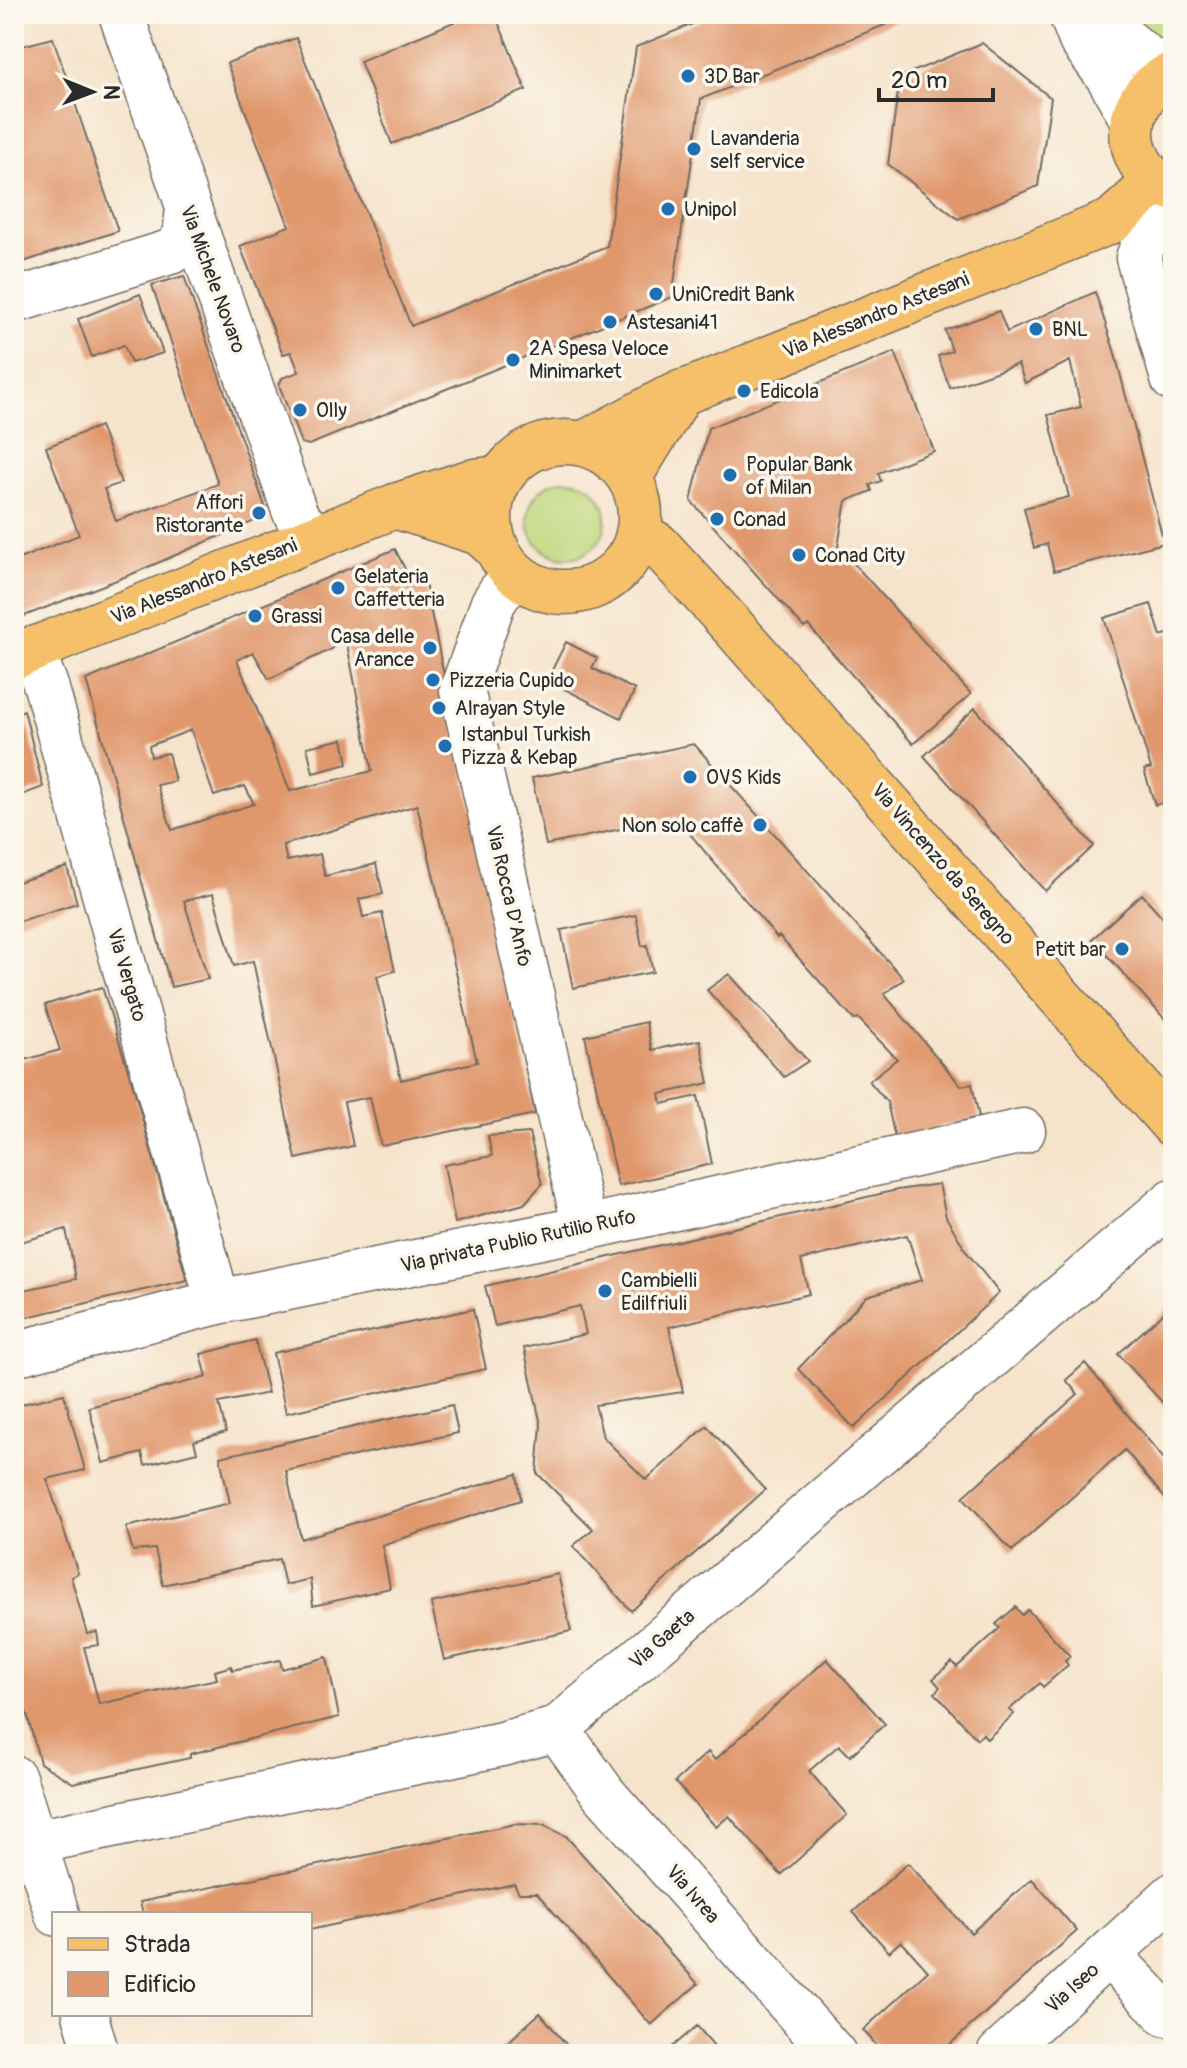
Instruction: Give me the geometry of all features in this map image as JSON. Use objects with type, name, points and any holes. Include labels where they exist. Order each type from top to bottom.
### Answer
[{"type":"main road","name":"Via Alessandro Astesani","points":[[23,653],[395,506],[473,481],[500,478],[516,460],[536,448],[559,442],[583,444],[682,392],[1112,221],[1153,168],[1145,94],[1171,75]]},
{"type":"main road","points":[[629,478],[682,392]]},
{"type":"main road","points":[[395,506],[480,533],[506,561],[538,588],[560,593],[598,586],[628,551],[639,505],[629,478],[609,457],[583,444]]},
{"type":"main road","points":[[500,478],[492,500],[490,524],[506,561]]},
{"type":"main road","name":"Via Vincenzo da Seregno","points":[[628,551],[658,545],[1173,1125]]},
{"type":"street","name":"Via Michele Novaro","points":[[121,14],[294,510],[300,522],[317,536]]},
{"type":"street","points":[[1071,14],[1081,40],[1109,78],[1153,168],[1138,258],[1173,379]]},
{"type":"street","name":"Via Alessandro Astesani","points":[[1105,14],[1109,26],[1171,75]]},
{"type":"street","points":[[14,301],[173,251],[185,237],[188,208]]},
{"type":"street","name":"Via Rocca D'Anfo","points":[[506,561],[497,595],[462,690],[585,1228]]},
{"type":"street","name":"Via Vergato","points":[[23,653],[50,701],[218,1302]]},
{"type":"street","name":"Via privata Publio Rutilio Rufo","points":[[14,1354],[218,1302],[585,1228],[1023,1131]]},
{"type":"street","name":"Via Gaeta","points":[[25,1839],[502,1744],[557,1729],[1173,1201]]},
{"type":"street","name":"Via Ivrea","points":[[557,1729],[604,1794],[834,2054]]},
{"type":"street","points":[[14,1778],[25,1839],[56,1912]]},
{"type":"street","name":"Via Iseo","points":[[999,2054],[1173,1895]]},
{"type":"street","name":"Via Iseo","points":[[1109,1955],[1166,2014]]},
{"type":"street","points":[[86,2016],[97,2054]]},
{"type":"green space","points":[[1125,14],[1173,15],[1173,39],[1155,39]]},
{"type":"green space","points":[[567,480],[582,483],[599,497],[606,519],[603,534],[589,551],[567,558],[552,555],[535,541],[528,519],[531,504],[545,487]]},
{"type":"building","points":[[473,14],[495,14],[526,90],[392,144],[360,61]]},
{"type":"building","points":[[717,14],[912,14],[701,99],[672,297],[309,445],[301,443],[279,385],[282,378],[299,372],[291,352],[283,354],[240,246],[289,226],[227,63],[296,38],[411,326],[607,246],[636,47]]},
{"type":"building","points":[[53,38],[118,231],[14,265],[14,48]]},
{"type":"building","points":[[982,43],[1051,98],[1038,186],[958,219],[888,164],[900,77]]},
{"type":"building","points":[[184,276],[268,515],[132,574],[14,620],[14,561],[79,535],[46,447],[100,426],[121,483],[104,489],[116,521],[218,484],[152,285]]},
{"type":"building","points":[[1095,292],[1114,350],[1164,543],[1054,571],[1047,544],[1034,548],[1024,508],[1069,497],[1048,415],[1081,407],[1070,361],[1025,383],[1018,364],[950,388],[938,356],[952,351],[945,330],[999,311],[1007,332]]},
{"type":"building","points":[[140,294],[163,353],[131,363],[124,345],[92,357],[78,319]]},
{"type":"building","points":[[895,352],[934,451],[878,473],[881,481],[870,485],[872,491],[846,501],[838,546],[971,694],[913,744],[808,625],[804,628],[691,501],[708,428]]},
{"type":"building","points":[[395,549],[409,577],[423,574],[535,1114],[381,1146],[370,1097],[344,1102],[353,1146],[296,1159],[253,961],[234,966],[213,894],[184,901],[208,979],[171,987],[86,680]],"holes":[[[345,634],[372,771],[290,791],[237,660],[253,652],[269,679],[332,649]],[[191,730],[214,796],[245,786],[254,804],[172,830],[157,785],[175,781],[168,753],[151,757],[149,746]],[[417,805],[477,1062],[401,1080],[377,976],[395,971],[382,913],[363,917],[359,899],[383,894],[376,864],[325,876],[320,854],[287,861],[283,845]]]},
{"type":"building","points":[[1151,604],[1161,636],[1170,633],[1173,643],[1173,800],[1155,805],[1144,770],[1151,768],[1104,618]]},
{"type":"building","points":[[566,642],[597,658],[592,668],[635,690],[621,718],[547,680]]},
{"type":"building","points":[[975,708],[1094,846],[1045,891],[924,756]]},
{"type":"building","points":[[24,710],[43,787],[14,798],[14,714]]},
{"type":"building","points":[[343,739],[348,764],[313,773],[307,747]]},
{"type":"building","points":[[694,744],[904,979],[884,994],[961,1086],[972,1084],[979,1117],[895,1138],[887,1102],[869,1081],[897,1059],[858,1018],[854,1020],[779,936],[777,938],[676,817],[546,845],[532,778]]},
{"type":"building","points":[[67,867],[77,903],[14,923],[14,883]]},
{"type":"building","points":[[1142,894],[1173,929],[1173,1028],[1092,939]]},
{"type":"building","points":[[636,915],[642,946],[647,945],[653,972],[573,988],[561,930]]},
{"type":"building","points":[[729,974],[808,1061],[784,1077],[707,990]]},
{"type":"building","points":[[102,987],[187,1280],[14,1320],[14,1292],[76,1279],[66,1229],[14,1244],[14,1063],[60,1050],[45,1005]]},
{"type":"building","points":[[646,1022],[652,1050],[700,1040],[709,1083],[660,1094],[662,1104],[698,1096],[712,1164],[618,1186],[585,1036]]},
{"type":"building","points":[[529,1133],[542,1184],[524,1204],[455,1223],[444,1165],[492,1156],[488,1136]]},
{"type":"building","points":[[939,1184],[946,1217],[966,1251],[999,1293],[854,1428],[798,1369],[867,1296],[922,1280],[907,1235],[801,1260],[809,1294],[669,1327],[683,1392],[595,1405],[603,1437],[646,1480],[707,1426],[765,1490],[631,1611],[573,1546],[593,1529],[537,1473],[541,1425],[524,1348],[586,1334],[580,1306],[495,1326],[485,1286],[897,1190]]},
{"type":"building","points":[[1173,1304],[1173,1414],[1118,1354]]},
{"type":"building","points":[[473,1309],[486,1369],[286,1413],[273,1353]]},
{"type":"building","points":[[255,1340],[268,1393],[219,1403],[226,1432],[194,1441],[197,1452],[145,1465],[142,1453],[103,1463],[89,1407],[207,1377],[201,1354]]},
{"type":"building","points":[[1085,1363],[1173,1470],[1173,1508],[1125,1450],[1012,1551],[963,1497],[1078,1394],[1066,1380]]},
{"type":"building","points":[[64,1394],[85,1470],[47,1479],[78,1573],[71,1577],[87,1634],[97,1632],[99,1645],[84,1647],[99,1704],[217,1679],[215,1671],[232,1666],[232,1670],[280,1660],[282,1669],[327,1657],[339,1717],[190,1754],[190,1758],[73,1783],[40,1763],[14,1665],[14,1406]]},
{"type":"building","points":[[452,1405],[458,1433],[286,1471],[301,1539],[517,1474],[521,1500],[382,1545],[390,1588],[313,1606],[310,1579],[285,1585],[279,1559],[163,1585],[155,1549],[133,1551],[126,1527],[230,1503],[220,1457]]},
{"type":"building","points":[[558,1574],[571,1631],[444,1660],[431,1603]]},
{"type":"building","points":[[1016,1607],[1022,1615],[1028,1610],[1070,1656],[1065,1661],[1068,1665],[1043,1687],[1040,1683],[1009,1710],[1014,1714],[987,1739],[983,1734],[977,1739],[935,1693],[940,1687],[933,1679],[952,1662],[957,1667],[1000,1628],[996,1624]]},
{"type":"building","points":[[827,1659],[885,1724],[850,1756],[839,1745],[809,1771],[847,1815],[781,1875],[729,1816],[716,1827],[675,1782],[708,1752],[715,1760]]},
{"type":"building","points":[[515,1824],[543,1825],[566,1836],[698,1984],[651,2025],[537,1893],[519,1893],[514,1884],[312,1930],[312,1912],[142,1912],[140,1902]]},
{"type":"building","points":[[908,1863],[971,1933],[1032,1879],[1077,1931],[939,2054],[884,2054],[863,2030],[928,1971],[901,1941],[889,1952],[853,1912]]},
{"type":"building","points":[[540,2013],[574,2054],[495,2054]]},
{"type":"building","points":[[697,2026],[721,2054],[664,2054]]},
{"type":"place","name":"3D Bar","points":[[688,76]]},
{"type":"place","name":"Lavanderia self service","points":[[694,149]]},
{"type":"place","name":"Unipol","points":[[668,209]]},
{"type":"place","name":"UniCredit Bank","points":[[656,294]]},
{"type":"place","name":"Astesani41","points":[[610,322]]},
{"type":"place","name":"BNL","points":[[1036,329]]},
{"type":"place","name":"2A Spesa Veloce Minimarket","points":[[513,360]]},
{"type":"place","name":"Edicola","points":[[744,391]]},
{"type":"place","name":"Olly","points":[[300,410]]},
{"type":"place","name":"Popular Bank of Milan","points":[[730,475]]},
{"type":"place","name":"Affori Ristorante","points":[[259,513]]},
{"type":"place","name":"Conad","points":[[717,519]]},
{"type":"place","name":"Conad City","points":[[799,555]]},
{"type":"place","name":"Gelateria Caffetteria","points":[[338,588]]},
{"type":"place","name":"Grassi","points":[[255,616]]},
{"type":"place","name":"Casa delle Arance","points":[[430,648]]},
{"type":"place","name":"Pizzeria Cupido","points":[[433,680]]},
{"type":"place","name":"Alrayan Style","points":[[439,708]]},
{"type":"place","name":"Istanbul Turkish Pizza & Kebap","points":[[445,746]]},
{"type":"place","name":"OVS Kids","points":[[690,777]]},
{"type":"place","name":"Non solo caffè","points":[[760,825]]},
{"type":"place","name":"Petit bar","points":[[1122,949]]},
{"type":"place","name":"Cambielli Edilfriuli","points":[[605,1291]]}]
